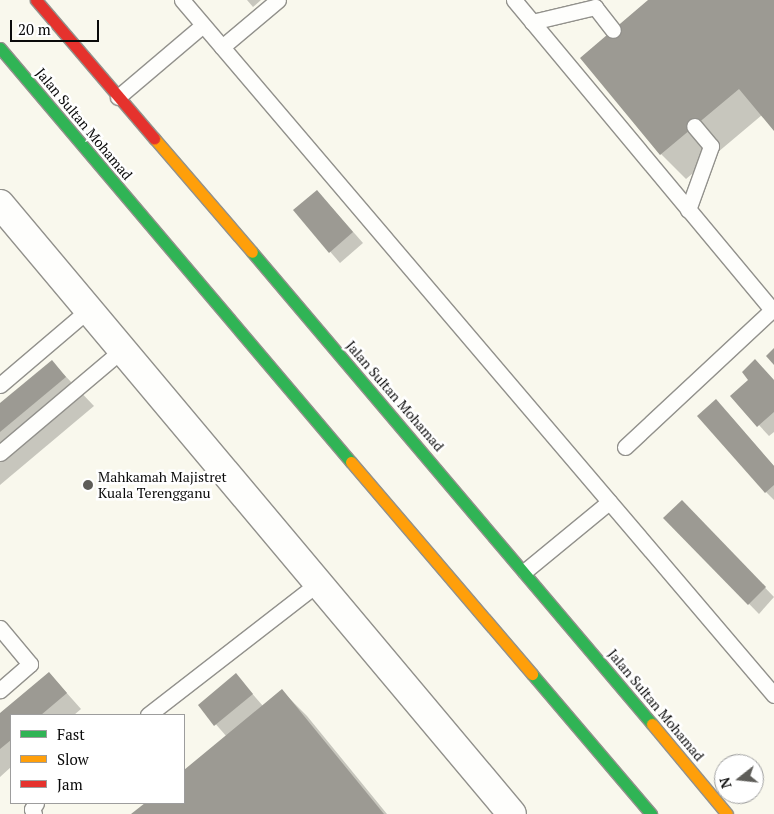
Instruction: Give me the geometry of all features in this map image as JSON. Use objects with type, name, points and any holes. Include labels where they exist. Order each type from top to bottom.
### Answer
[{"type":"highway","name":"Jalan Sultan Mohamad","points":[[36,0],[526,571],[727,814]]},
{"type":"highway","name":"Jalan Sultan Mohamad","points":[[0,48],[650,814]]},
{"type":"street","points":[[0,204],[512,814]]},
{"type":"lane","points":[[222,47],[278,0]]},
{"type":"lane","points":[[514,0],[688,210],[773,309],[625,447]]},
{"type":"lane","points":[[185,1],[203,25],[774,695]]},
{"type":"lane","points":[[532,22],[595,7],[613,30]]},
{"type":"lane","points":[[118,97],[203,25]]},
{"type":"lane","points":[[688,210],[711,146],[694,126]]},
{"type":"lane","points":[[0,385],[88,310]]},
{"type":"lane","points":[[0,453],[122,350]]},
{"type":"lane","points":[[526,571],[609,502]]},
{"type":"lane","points":[[149,714],[318,583]]},
{"type":"lane","points":[[0,628],[30,664],[0,690]]},
{"type":"building","points":[[648,0],[774,0],[774,131],[739,89],[660,155],[580,58]]},
{"type":"building","points":[[317,190],[353,232],[329,253],[293,210]]},
{"type":"building","points":[[774,348],[774,365],[766,356]]},
{"type":"building","points":[[755,359],[774,380],[774,412],[757,427],[730,396],[748,380],[742,372]]},
{"type":"building","points":[[52,360],[66,377],[0,432],[0,403]]},
{"type":"building","points":[[716,399],[774,466],[774,485],[765,493],[697,416]]},
{"type":"building","points":[[682,500],[766,587],[748,605],[663,518]]},
{"type":"building","points":[[49,672],[67,693],[42,714],[10,714],[10,741],[0,749],[0,713]]},
{"type":"building","points":[[236,673],[253,694],[214,726],[198,705]]},
{"type":"building","points":[[282,689],[384,814],[131,814],[144,804],[185,804],[185,769]]},
{"type":"traffic: fast","points":[[0,48],[351,462]]},
{"type":"traffic: fast","points":[[252,252],[652,724]]},
{"type":"traffic: fast","points":[[532,674],[651,814]]},
{"type":"traffic: slow","points":[[154,138],[252,252]]},
{"type":"traffic: slow","points":[[351,462],[532,674]]},
{"type":"traffic: slow","points":[[652,724],[727,814]]},
{"type":"traffic: jam","points":[[36,0],[154,138]]},
{"type":"place","name":"Mahkamah Majistret Kuala Terengganu","points":[[88,485]]}]
